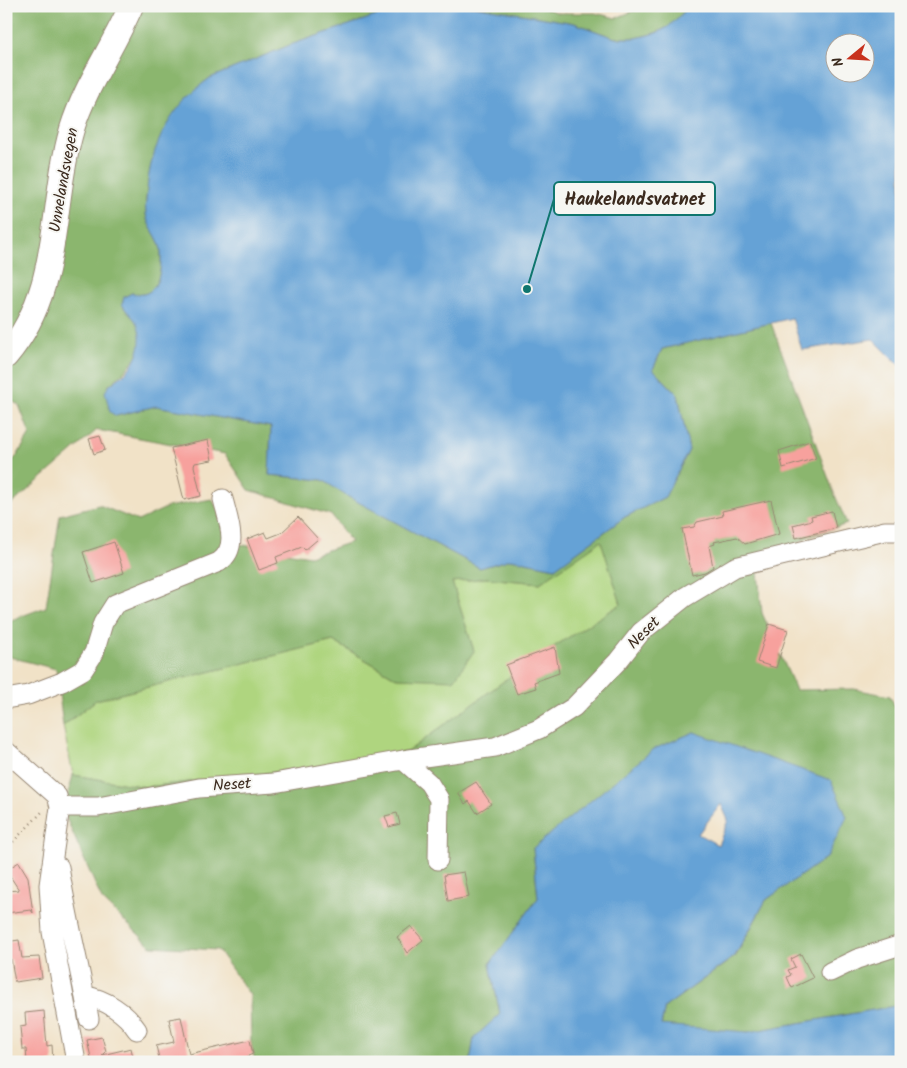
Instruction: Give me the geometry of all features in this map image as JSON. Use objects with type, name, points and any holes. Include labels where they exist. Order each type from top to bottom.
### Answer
[{"type":"main road","name":"Unnelandsvegen","points":[[6,356],[28,322],[48,271],[66,152],[72,128],[82,102],[131,6]]},
{"type":"street","points":[[6,699],[28,695],[62,682],[82,670],[94,653],[103,623],[115,604],[219,562],[227,556],[231,546],[230,530],[223,499]]},
{"type":"street","name":"Neset","points":[[60,804],[98,807],[199,788],[274,783],[403,760],[495,747],[539,729],[574,707],[618,660],[641,632],[685,597],[735,567],[885,531],[901,531]]},
{"type":"street","points":[[6,751],[58,796],[60,804],[49,885],[52,932],[76,1062]]},
{"type":"street","points":[[403,760],[429,783],[439,799],[438,860]]},
{"type":"street","points":[[55,839],[64,899],[85,996],[88,1019]]},
{"type":"street","points":[[830,972],[857,959],[901,945]]},
{"type":"street","points":[[85,996],[114,1007],[126,1015],[137,1030]]},
{"type":"path","points":[[6,849],[36,816],[60,804]]},
{"type":"path","points":[[6,1053],[11,1062]]},
{"type":"green space","points":[[6,6],[405,6],[290,45],[210,78],[185,101],[158,143],[149,174],[146,211],[147,219],[160,248],[159,276],[152,289],[147,293],[132,293],[124,297],[123,301],[124,308],[140,329],[142,338],[140,348],[130,365],[108,386],[116,416],[156,406],[271,427],[269,475],[323,480],[345,495],[480,568],[511,559],[555,568],[625,517],[665,497],[689,450],[678,395],[653,369],[662,349],[771,323],[847,524],[808,537],[757,563],[762,613],[796,690],[854,689],[890,696],[901,719],[901,1005],[748,1032],[661,1026],[665,1007],[736,956],[766,900],[827,857],[694,732],[533,848],[538,898],[490,964],[500,1014],[474,1038],[470,1062],[255,1062],[251,1044],[250,995],[218,950],[151,946],[102,900],[64,813],[73,775],[146,787],[320,767],[407,752],[530,662],[621,604],[601,541],[540,583],[486,578],[452,582],[474,651],[454,680],[397,678],[333,641],[96,700],[63,726],[56,669],[6,656],[6,622],[46,607],[60,515],[99,505],[138,521],[168,507],[212,499],[237,544],[310,556],[351,542],[331,515],[249,490],[225,454],[97,430],[6,509],[6,467],[17,456],[30,434],[19,405],[6,398]]},
{"type":"green space","points":[[474,6],[538,6],[559,13],[595,13],[616,18],[646,6],[690,6],[668,27],[655,33],[636,38],[615,38],[574,23]]},
{"type":"green space","points":[[601,540],[621,604],[530,662],[407,752],[320,767],[146,787],[73,775],[63,726],[96,700],[333,641],[397,678],[474,651],[452,582],[486,578],[540,583]]},
{"type":"water","points":[[405,6],[474,6],[574,23],[615,38],[636,38],[656,33],[668,27],[690,6],[901,6],[901,367],[873,339],[802,350],[792,318],[662,349],[653,369],[678,395],[689,450],[665,497],[625,517],[555,568],[511,559],[480,568],[345,495],[323,480],[269,475],[271,427],[156,406],[116,416],[110,412],[105,392],[109,386],[130,368],[137,356],[140,342],[139,329],[136,322],[122,304],[124,297],[132,293],[147,293],[152,289],[159,276],[160,248],[146,214],[149,174],[153,158],[165,127],[174,113],[210,78],[290,45]]},
{"type":"water","points":[[694,732],[831,780],[847,817],[827,857],[766,900],[735,956],[665,1007],[661,1025],[748,1032],[901,1005],[901,1062],[470,1062],[474,1038],[500,1014],[490,964],[538,898],[533,848],[654,749]],"holes":[[[721,804],[728,820],[718,845],[698,834]]]},
{"type":"building","points":[[100,436],[105,450],[94,454],[89,439]]},
{"type":"building","points":[[208,440],[212,460],[195,463],[194,466],[201,496],[184,500],[171,448]]},
{"type":"building","points":[[810,441],[816,458],[783,468],[779,451]]},
{"type":"building","points":[[771,500],[779,534],[745,544],[737,537],[714,542],[715,544],[709,546],[713,567],[705,572],[692,575],[682,529],[694,527],[697,522],[723,516],[722,511]]},
{"type":"building","points":[[832,511],[836,528],[796,538],[793,525],[812,520],[811,516]]},
{"type":"building","points":[[298,517],[318,539],[305,550],[302,547],[276,557],[278,563],[259,570],[247,539],[265,532],[268,538],[281,533]]},
{"type":"building","points":[[114,542],[124,573],[93,583],[83,552]]},
{"type":"building","points":[[769,624],[788,630],[776,668],[757,662]]},
{"type":"building","points":[[555,647],[559,673],[534,682],[536,688],[517,694],[506,665]]},
{"type":"building","points":[[476,782],[491,804],[477,813],[469,801],[465,804],[458,793]]},
{"type":"building","points":[[397,813],[400,824],[389,827],[385,816]]},
{"type":"building","points":[[19,862],[28,877],[33,913],[31,910],[6,913],[6,891],[19,890],[6,870]]},
{"type":"building","points":[[464,872],[469,897],[448,901],[444,875]]},
{"type":"building","points":[[411,926],[423,940],[407,953],[397,937]]},
{"type":"building","points":[[19,940],[22,958],[39,957],[42,978],[15,982],[11,959],[6,960],[6,942]]},
{"type":"building","points":[[801,954],[813,978],[792,988],[787,977],[791,975],[788,970],[795,967],[791,959]]},
{"type":"building","points":[[44,1011],[47,1046],[52,1045],[53,1062],[27,1062],[26,1049],[22,1049],[20,1027],[26,1026],[25,1013]]},
{"type":"building","points":[[181,1017],[189,1054],[250,1040],[253,1054],[248,1056],[250,1062],[160,1062],[156,1046],[174,1042],[169,1019]]},
{"type":"building","points":[[102,1037],[106,1051],[102,1055],[131,1048],[134,1062],[92,1062],[87,1040]]},
{"type":"place","name":"Haukelandsvatnet","points":[[527,289]]}]
